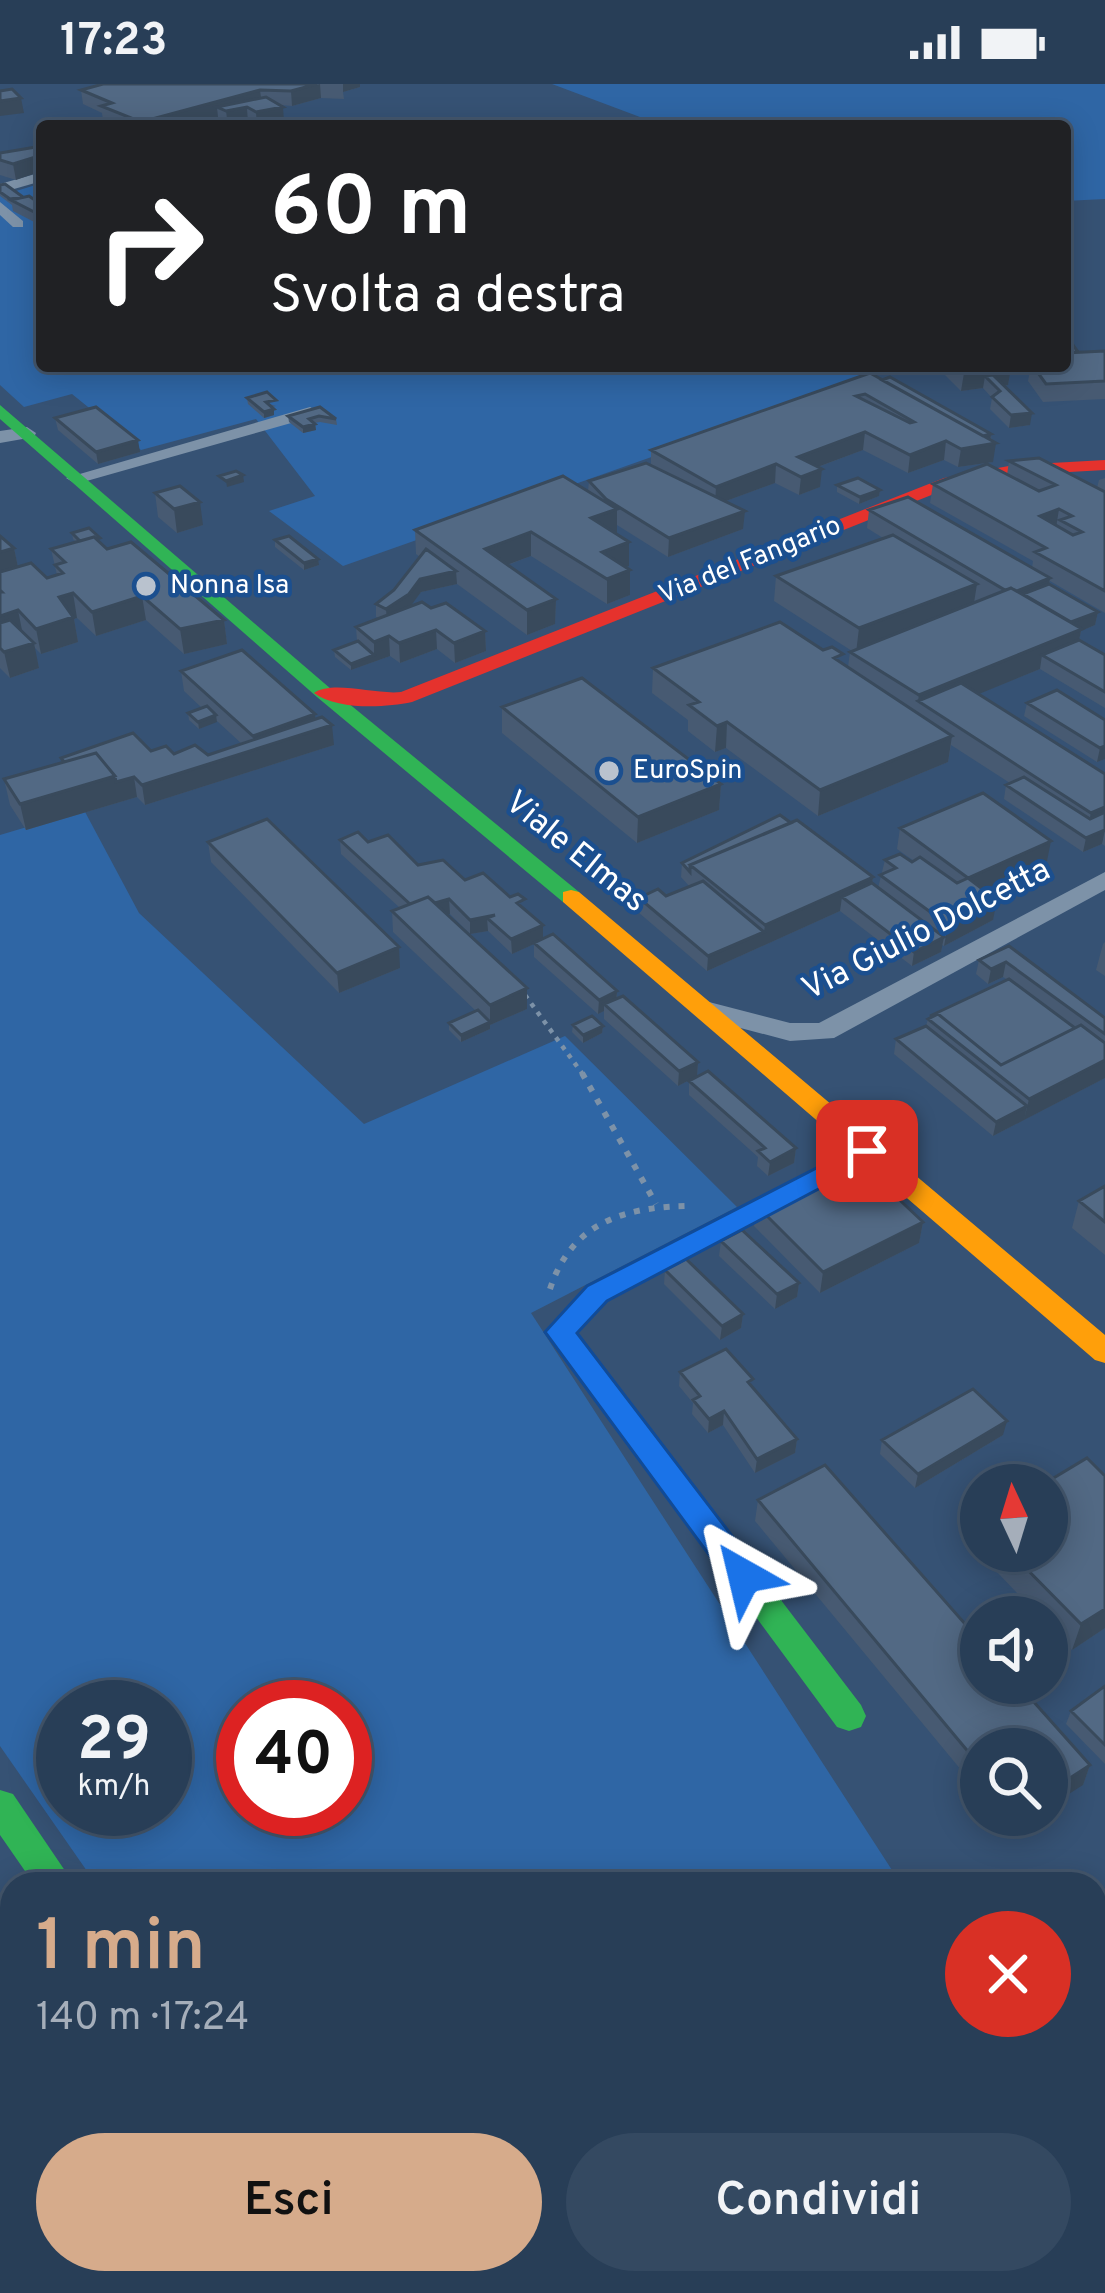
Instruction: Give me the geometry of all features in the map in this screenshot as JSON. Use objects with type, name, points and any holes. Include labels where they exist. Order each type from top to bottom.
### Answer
[{"type":"main road","name":"Viale Elmas","points":[[0,410],[13,435],[76,478],[323,693],[709,1011],[847,1162],[1105,1352]]},
{"type":"main road","name":"Via del Fangario","points":[[323,693],[380,701],[405,698],[950,482],[1014,470],[1105,465]]},
{"type":"main road","points":[[390,748],[389,718],[405,698]]},
{"type":"main road","points":[[847,1162],[597,1293],[560,1332],[849,1716]]},
{"type":"main road","points":[[0,1806],[47,1872]]},
{"type":"street","points":[[0,189],[36,178]]},
{"type":"street","points":[[0,207],[18,224]]},
{"type":"street","points":[[76,478],[310,412]]},
{"type":"street","name":"Via Giulio Dolcetta","points":[[709,1011],[790,1032],[824,1032],[1105,880]]},
{"type":"path","points":[[514,984],[555,1027],[591,1082],[656,1204]]},
{"type":"path","points":[[572,1320],[549,1293],[555,1264],[576,1237],[609,1214],[656,1204],[696,1206]]},
{"type":"shaded area","points":[[552,84],[1105,84],[1105,199],[1071,201],[1071,120],[648,120]]},
{"type":"shaded area","points":[[36,185],[36,372],[876,372],[816,399],[343,566],[269,511],[315,496],[256,419],[141,450],[72,394],[24,407],[0,385],[0,196]]},
{"type":"shaded area","points":[[84,810],[139,913],[364,1124],[565,1036],[737,1207],[531,1313],[893,1872],[88,1872],[63,1836],[192,1836],[192,1680],[36,1680],[36,1798],[0,1746],[0,835]]},
{"type":"building","points":[[103,84],[317,84],[291,91],[260,90],[148,120],[101,106],[112,103],[81,90]]},
{"type":"building","points":[[12,89],[21,98],[0,101],[0,91]]},
{"type":"building","points":[[266,97],[283,107],[256,112],[247,107],[226,111],[217,107]]},
{"type":"building","points":[[36,147],[36,157],[13,164],[0,160],[0,153]]},
{"type":"building","points":[[0,185],[23,197],[10,199],[0,192]]},
{"type":"building","points":[[29,196],[36,201],[36,213],[11,200]]},
{"type":"building","points":[[1105,351],[1105,381],[1046,384],[1037,372],[1071,372],[1071,353]]},
{"type":"building","points":[[870,373],[996,443],[961,449],[946,441],[910,455],[865,432],[798,457],[822,469],[801,477],[776,464],[716,487],[651,450]],"holes":[[[865,394],[914,422],[910,423],[856,396]]]},
{"type":"building","points":[[993,375],[1032,413],[1011,415],[992,397],[1000,391],[985,376]]},
{"type":"building","points":[[890,377],[991,434],[983,436],[882,380]]},
{"type":"building","points":[[267,392],[276,400],[266,402],[274,409],[264,412],[247,398]]},
{"type":"building","points":[[96,407],[138,440],[96,452],[55,418]]},
{"type":"building","points":[[320,407],[336,419],[319,416],[309,419],[315,424],[303,427],[288,416]]},
{"type":"building","points":[[1039,458],[1105,492],[1105,591],[1035,552],[1046,548],[933,484],[987,464],[1039,491],[1056,485],[1009,461]],"holes":[[[1059,509],[1072,516],[1060,520],[1082,532],[1073,535],[1040,516]]]},
{"type":"building","points":[[646,463],[745,511],[669,538],[606,499],[589,481]]},
{"type":"building","points":[[236,471],[243,475],[226,481],[219,476]]},
{"type":"building","points":[[563,476],[617,509],[591,518],[629,542],[602,552],[630,570],[607,579],[531,532],[485,549],[556,599],[527,610],[415,530]]},
{"type":"building","points":[[858,478],[880,490],[860,497],[837,485]]},
{"type":"building","points":[[180,486],[200,502],[174,509],[155,493]]},
{"type":"building","points":[[908,497],[1050,578],[1017,591],[1005,590],[869,510]]},
{"type":"building","points":[[89,528],[100,538],[80,541],[72,533]]},
{"type":"building","points":[[893,535],[977,584],[859,628],[776,576]]},
{"type":"building","points":[[0,536],[14,548],[0,552]]},
{"type":"building","points":[[289,536],[318,559],[304,563],[275,540]]},
{"type":"building","points":[[94,537],[107,549],[131,542],[224,620],[180,629],[142,596],[92,612],[73,593],[59,597],[73,617],[36,629],[18,610],[0,616],[0,572],[31,563],[47,578],[63,573],[55,565],[65,562],[51,549]]},
{"type":"building","points":[[426,549],[456,571],[420,579],[409,594],[386,609],[376,604],[394,590]]},
{"type":"building","points":[[1049,584],[1098,612],[1071,622],[1023,594]]},
{"type":"building","points":[[1011,588],[1082,629],[919,695],[850,652]]},
{"type":"building","points":[[422,602],[431,608],[446,603],[485,631],[454,643],[436,630],[399,643],[389,636],[374,642],[356,627]]},
{"type":"building","points":[[10,620],[34,643],[4,652],[0,623]]},
{"type":"building","points":[[780,622],[823,650],[832,647],[843,654],[834,658],[952,736],[820,790],[727,722],[717,726],[689,705],[699,702],[653,668]]},
{"type":"building","points":[[1079,640],[1105,655],[1105,692],[1042,655]]},
{"type":"building","points":[[358,641],[374,655],[351,664],[334,650]]},
{"type":"building","points":[[242,650],[315,714],[253,736],[181,671]]},
{"type":"building","name":"EuroSpin","points":[[582,678],[721,784],[638,817],[502,707]]},
{"type":"building","points":[[961,683],[1105,774],[1105,807],[1091,813],[918,701]]},
{"type":"building","points":[[1057,690],[1105,720],[1105,746],[1100,748],[1027,703]]},
{"type":"building","points":[[207,706],[216,715],[198,722],[188,713]]},
{"type":"building","points":[[322,717],[332,725],[142,785],[134,777],[116,782],[96,753],[64,762],[61,758],[133,733],[151,751],[166,746],[174,754],[195,745],[208,755]]},
{"type":"building","points":[[96,753],[115,776],[20,804],[4,779]]},
{"type":"building","points":[[1024,777],[1090,819],[1105,812],[1105,830],[1086,838],[1006,785]]},
{"type":"building","points":[[983,793],[1051,841],[968,878],[900,828]]},
{"type":"building","points":[[780,815],[791,823],[690,865],[690,872],[682,863]]},
{"type":"building","points":[[267,819],[399,947],[337,973],[208,842]]},
{"type":"building","points":[[797,820],[873,877],[765,925],[690,865]]},
{"type":"building","points":[[358,832],[368,842],[388,835],[418,865],[443,860],[465,880],[483,873],[510,897],[518,894],[525,899],[517,903],[543,925],[511,939],[487,918],[495,915],[470,920],[449,899],[435,903],[428,897],[410,904],[340,840]]},
{"type":"building","points":[[900,854],[912,862],[920,857],[957,883],[968,878],[997,900],[948,925],[880,875],[896,868],[885,860]]},
{"type":"building","points":[[703,881],[764,932],[708,956],[639,898],[658,889],[666,896]]},
{"type":"building","points":[[872,883],[944,937],[914,952],[842,897]]},
{"type":"building","points":[[428,897],[527,988],[490,1005],[392,911]]},
{"type":"building","points":[[553,934],[617,991],[599,1000],[534,943]]},
{"type":"building","points":[[1009,946],[1105,1018],[1105,1034],[1006,962],[991,969],[979,960]]},
{"type":"building","points":[[1009,979],[1075,1028],[1001,1065],[938,1014],[930,1016]]},
{"type":"building","points":[[623,996],[698,1062],[679,1071],[604,1004]]},
{"type":"building","points":[[478,1010],[490,1022],[461,1035],[449,1023]]},
{"type":"building","points":[[938,1014],[1001,1065],[1081,1025],[1105,1043],[1105,1060],[1029,1099],[928,1019]]},
{"type":"building","points":[[592,1016],[603,1026],[583,1035],[573,1025]]},
{"type":"building","points":[[926,1026],[1027,1106],[996,1122],[896,1039]]},
{"type":"building","points":[[708,1071],[796,1148],[770,1162],[758,1151],[765,1148],[689,1081]]},
{"type":"building","points":[[855,1158],[923,1222],[823,1272],[756,1205]]},
{"type":"building","points":[[1105,1186],[1105,1222],[1079,1201]]},
{"type":"building","points":[[742,1230],[799,1283],[777,1294],[721,1241]]},
{"type":"building","points":[[686,1259],[743,1314],[722,1326],[665,1270]]},
{"type":"building","points":[[726,1349],[797,1439],[757,1459],[724,1411],[709,1419],[693,1400],[700,1396],[680,1372]]},
{"type":"building","points":[[973,1389],[1007,1421],[918,1474],[882,1440]]},
{"type":"building","points":[[1087,1458],[1105,1476],[1105,1609],[1081,1624],[1068,1611],[1068,1596],[1053,1596],[1030,1572],[1068,1572],[1068,1469]]},
{"type":"building","points":[[825,1465],[960,1618],[960,1704],[1036,1704],[1057,1728],[960,1728],[960,1742],[758,1500]]},
{"type":"building","points":[[1105,1686],[1105,1745],[1071,1711]]},
{"type":"building","points":[[1068,1740],[1090,1765],[1068,1779]]},
{"type":"traffic: fast","points":[[0,410],[324,693],[571,897]]},
{"type":"traffic: fast","points":[[803,1185],[597,1293],[560,1332],[849,1716]]},
{"type":"traffic: fast","points":[[0,1806],[47,1872]]},
{"type":"traffic: slow","points":[[571,897],[1105,1352]]},
{"type":"traffic: jam","points":[[324,693],[380,701],[405,698],[950,482],[1014,470],[1105,465]]},
{"type":"place","name":"Nonna Isa","points":[[146,586]]},
{"type":"place","name":"EuroSpin","points":[[609,771]]},
{"type":"route","points":[[744,1576],[560,1332],[597,1293],[867,1151]]}]
